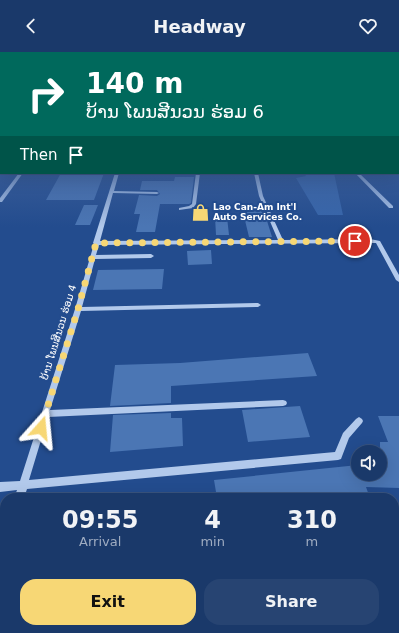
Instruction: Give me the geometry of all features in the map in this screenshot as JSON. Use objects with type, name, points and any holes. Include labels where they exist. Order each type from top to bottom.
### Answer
[{"type":"street","points":[[0,201],[20,174]]},
{"type":"street","name":"ບ້ານ ໂພນສີນວນ ຮ່ອມ 4","points":[[20,493],[78,309],[117,174]]},
{"type":"street","points":[[181,209],[191,207],[194,204],[198,174]]},
{"type":"street","points":[[256,174],[261,196],[281,241]]},
{"type":"street","points":[[358,174],[391,206]]},
{"type":"street","points":[[111,192],[156,192]]},
{"type":"street","points":[[96,243],[370,241],[378,242],[399,280]]},
{"type":"street","points":[[92,257],[151,256]]},
{"type":"street","points":[[78,309],[258,305]]},
{"type":"street","points":[[46,414],[283,403]]},
{"type":"street","points":[[0,487],[338,456],[346,436],[359,421]]},
{"type":"shaded area","points":[[305,174],[334,174],[343,215],[318,215],[296,178],[306,176]]},
{"type":"building","points":[[60,174],[104,174],[94,200],[46,200]]},
{"type":"building","points":[[175,177],[194,177],[191,203],[160,204],[155,232],[136,232],[140,214],[134,214],[139,195],[157,196],[160,194],[157,190],[140,190],[142,181],[174,181]]},
{"type":"building","points":[[84,205],[98,205],[90,225],[75,225]]},
{"type":"building","points":[[264,211],[272,237],[249,237],[243,212]]},
{"type":"building","points":[[215,217],[227,217],[229,235],[216,235]]},
{"type":"building","points":[[211,250],[212,264],[188,265],[187,251]]},
{"type":"building","points":[[164,269],[162,289],[93,290],[98,270]]},
{"type":"building","points":[[308,353],[317,376],[171,386],[171,403],[110,406],[115,365],[180,363]]},
{"type":"building","points":[[300,406],[310,437],[248,442],[242,410]]},
{"type":"building","points":[[171,413],[171,418],[182,418],[183,446],[110,452],[113,415]]},
{"type":"building","points":[[378,416],[399,416],[399,488],[366,487],[368,493],[216,493],[214,480],[351,466],[351,481],[387,481],[387,445],[380,445],[380,442],[388,442]]},
{"type":"place","name":"Lao Can-Am Int'l Auto Services Co.","points":[[200,212]]},
{"type":"route","points":[[41,428],[78,309],[96,243],[355,241]]}]
